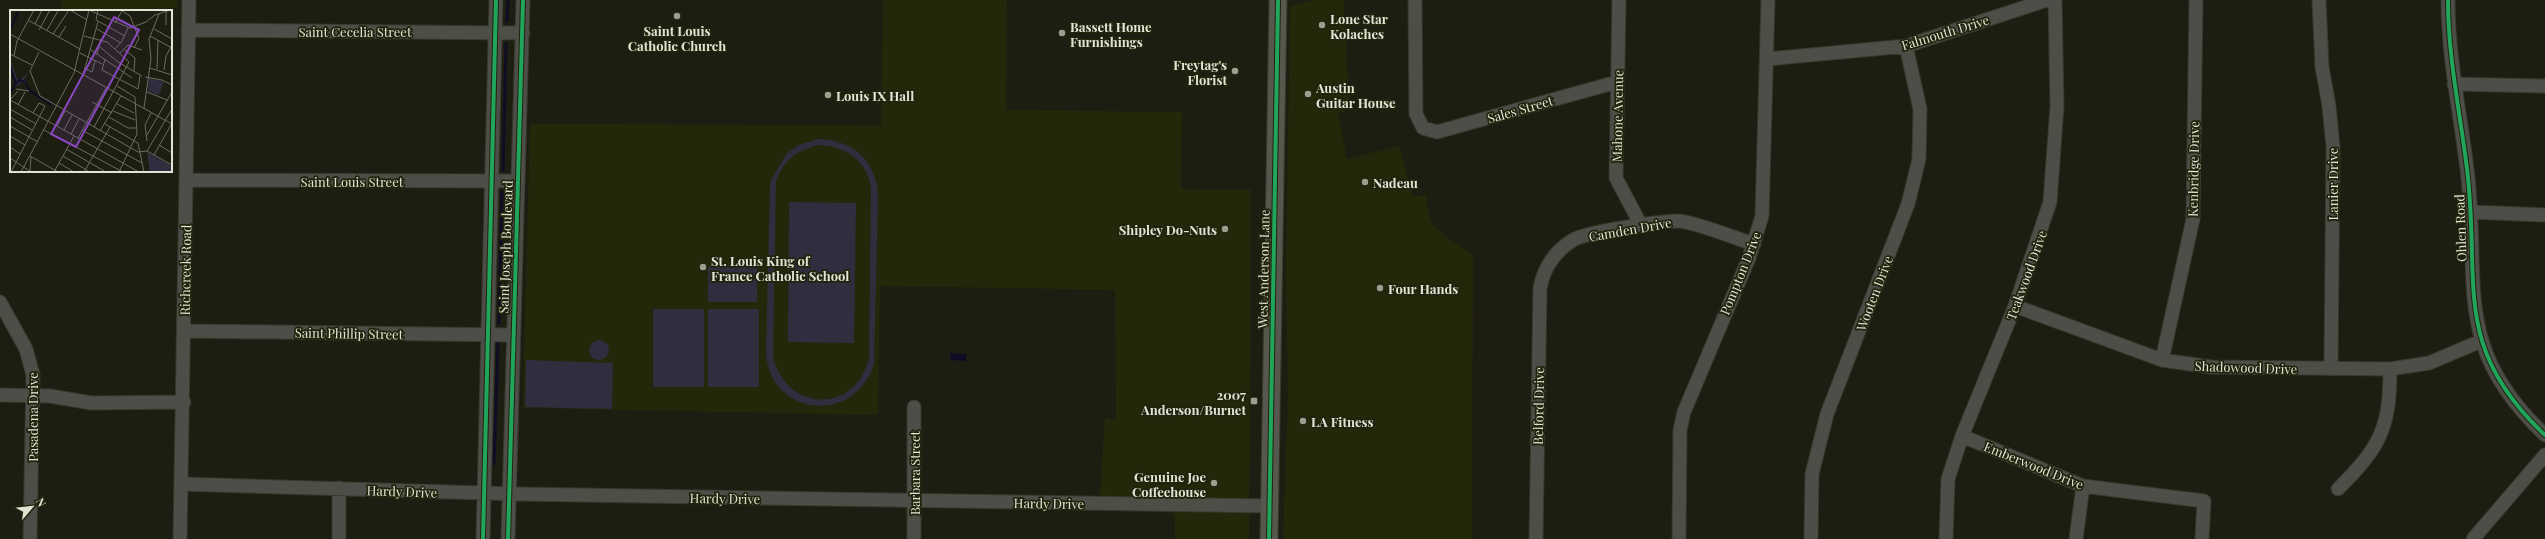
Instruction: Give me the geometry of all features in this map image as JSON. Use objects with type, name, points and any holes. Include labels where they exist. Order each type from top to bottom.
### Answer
[{"type":"main road","name":"West Anderson Lane","points":[[1269,539],[1280,1]]},
{"type":"street","name":"Richcreek Road","points":[[180,539],[184,402],[189,0]]},
{"type":"street","name":"Saint Joseph Boulevard","points":[[483,539],[496,0]]},
{"type":"street","name":"Saint Joseph Boulevard","points":[[508,539],[508,494],[523,0]]},
{"type":"street","name":"Sales Street","points":[[1415,0],[1416,114],[1423,128],[1437,132],[1617,82]]},
{"type":"street","name":"Mahone Avenue","points":[[1619,0],[1616,178],[1641,225]]},
{"type":"street","name":"Pompton Drive","points":[[1679,539],[1680,430],[1684,412],[1754,244],[1762,216],[1768,59],[1768,0]]},
{"type":"street","name":"Falmouth Drive","points":[[1768,59],[1906,46],[2047,0]]},
{"type":"street","name":"Teakwood Drive","points":[[1946,539],[1948,479],[1962,436],[2015,306],[2050,202],[2057,106],[2055,0]]},
{"type":"street","name":"Kenbridge Drive","points":[[2162,360],[2192,219],[2196,0]]},
{"type":"street","name":"Lanier Drive","points":[[2319,0],[2322,67],[2330,106],[2333,147],[2331,370]]},
{"type":"street","name":"Ohlen Road","points":[[2448,0],[2448,41],[2467,170],[2473,300],[2481,341],[2503,387],[2516,405],[2545,435]]},
{"type":"street","name":"Saint Cecelia Street","points":[[188,30],[523,33]]},
{"type":"street","name":"Wooten Drive","points":[[1811,539],[1812,474],[1826,414],[1908,204],[1919,159],[1920,109],[1906,46]]},
{"type":"street","points":[[2454,84],[2545,86]]},
{"type":"street","name":"Saint Louis Street","points":[[186,180],[517,181]]},
{"type":"street","points":[[2470,212],[2545,215]]},
{"type":"street","name":"Camden Drive","points":[[1543,273],[1553,256],[1574,239],[1641,225],[1680,221],[1754,244]]},
{"type":"street","name":"Belford Drive","points":[[1536,539],[1540,296],[1543,273]]},
{"type":"street","name":"Pasadena Drive","points":[[0,302],[26,349],[33,375],[34,396],[30,539]]},
{"type":"street","name":"Shadowood Drive","points":[[2015,306],[2162,360],[2211,367],[2331,370],[2390,369],[2429,363],[2481,341]]},
{"type":"street","name":"Saint Phillip Street","points":[[184,331],[513,335]]},
{"type":"street","points":[[2338,489],[2364,463],[2379,440],[2390,398],[2390,369]]},
{"type":"street","points":[[0,395],[34,396],[92,403],[184,402]]},
{"type":"street","name":"Barbara Street","points":[[914,407],[914,539]]},
{"type":"street","name":"Emberwood Drive","points":[[1962,436],[2083,486],[2204,501],[2202,539]]},
{"type":"street","points":[[2473,539],[2545,455]]},
{"type":"street","name":"Hardy Drive","points":[[182,484],[508,494],[915,502],[1269,506]]},
{"type":"street","points":[[2076,539],[2083,486]]},
{"type":"street","points":[[339,488],[339,539]]},
{"type":"shaded area","points":[[61,0],[177,0],[177,8],[61,10]]},
{"type":"shaded area","points":[[883,0],[1007,0],[1006,110],[1182,112],[1181,189],[1251,190],[1249,539],[1175,539],[1175,513],[1099,509],[1105,418],[1116,419],[1115,290],[880,286],[878,415],[523,408],[530,124],[881,125]]},
{"type":"shaded area","points":[[1314,0],[1344,0],[1349,100],[1344,102],[1345,112],[1338,113],[1347,159],[1399,146],[1413,197],[1426,195],[1430,220],[1435,228],[1473,256],[1472,539],[1283,539],[1288,397],[1286,269],[1290,7]]},
{"type":"shaded area","points":[[818,139],[831,140],[853,148],[868,163],[877,184],[878,197],[874,364],[864,384],[850,397],[833,404],[814,405],[797,401],[782,390],[771,374],[766,353],[770,182],[787,153],[799,145]],"holes":[[[818,145],[845,151],[853,156],[865,170],[869,178],[871,188],[869,358],[862,377],[850,390],[836,397],[821,400],[806,397],[792,388],[780,375],[773,357],[776,182],[782,168],[798,153]]]},
{"type":"shaded area","points":[[789,202],[856,203],[854,343],[788,342]]},
{"type":"shaded area","points":[[708,267],[757,267],[757,302],[708,302]]},
{"type":"shaded area","points":[[653,309],[704,309],[704,387],[653,387]]},
{"type":"shaded area","points":[[708,309],[759,309],[759,387],[708,387]]},
{"type":"shaded area","points":[[599,340],[606,343],[609,350],[606,357],[599,360],[592,357],[589,350],[592,343]]},
{"type":"shaded area","points":[[950,353],[966,354],[966,361],[950,360]]},
{"type":"shaded area","points":[[526,360],[613,363],[612,409],[525,407]]},
{"type":"waterway","points":[[507,21],[508,0]]},
{"type":"waterway","points":[[503,170],[506,44]]},
{"type":"waterway","points":[[499,323],[502,192]]},
{"type":"waterway","points":[[494,464],[498,342]]},
{"type":"cycle path","points":[[483,539],[496,0]]},
{"type":"cycle path","points":[[508,539],[523,0]]},
{"type":"cycle path","points":[[1269,539],[1278,0]]},
{"type":"cycle path","points":[[2448,0],[2452,63],[2467,169],[2476,311],[2482,342],[2495,372],[2515,403],[2545,435]]},
{"type":"place","name":"Saint Louis Catholic Church","points":[[677,16]]},
{"type":"place","name":"Lone Star Kolaches","points":[[1322,25]]},
{"type":"place","name":"Bassett Home Furnishings","points":[[1062,33]]},
{"type":"place","name":"Freytag's Florist","points":[[1235,71]]},
{"type":"place","name":"Austin Guitar House","points":[[1308,94]]},
{"type":"place","name":"Louis IX Hall","points":[[828,95]]},
{"type":"place","name":"Nadeau","points":[[1365,182]]},
{"type":"place","name":"Shipley Do-Nuts","points":[[1225,229]]},
{"type":"place","name":"St. Louis King of France Catholic School","points":[[703,267]]},
{"type":"place","name":"Four Hands","points":[[1380,288]]},
{"type":"place","name":"2007 Anderson/Burnet","points":[[1254,401]]},
{"type":"place","name":"LA Fitness","points":[[1303,421]]},
{"type":"place","name":"Genuine Joe Coffeehouse","points":[[1214,483]]}]
